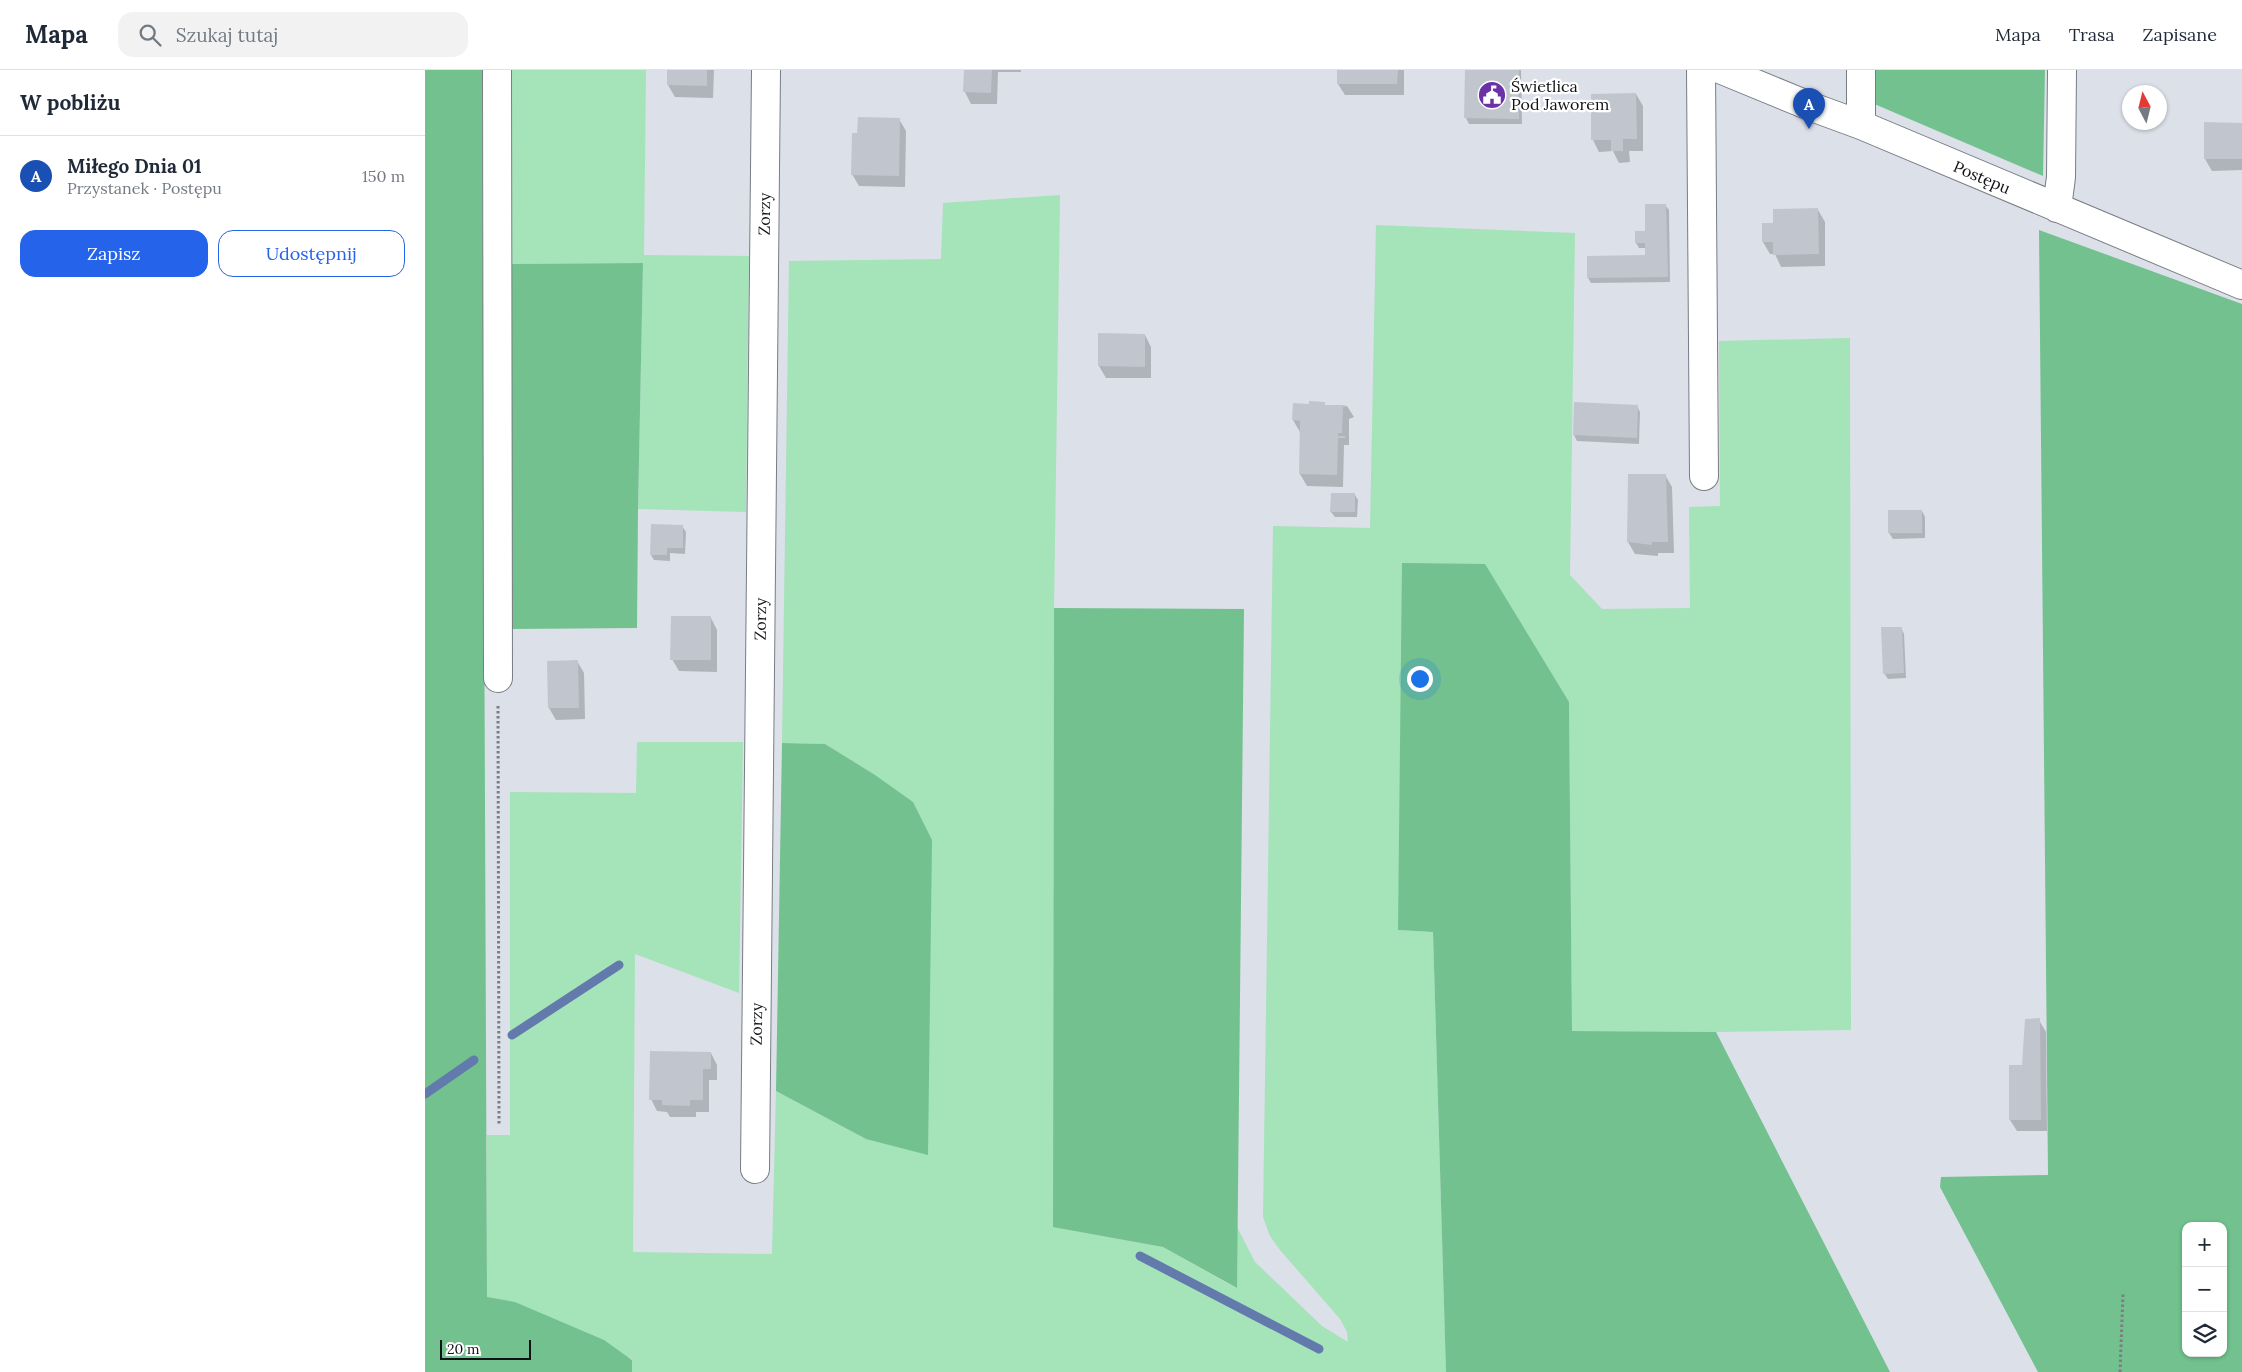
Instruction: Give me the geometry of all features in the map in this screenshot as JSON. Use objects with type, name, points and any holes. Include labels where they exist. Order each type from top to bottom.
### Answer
[{"type":"street","points":[[497,70],[498,678]]},
{"type":"street","name":"Zorzy","points":[[755,1168],[766,70]]},
{"type":"street","points":[[1701,70],[1704,476]]},
{"type":"street","name":"Postępu","points":[[1722,70],[1812,108],[1861,125],[2242,285]]},
{"type":"street","points":[[1861,70],[1861,125]]},
{"type":"street","points":[[2057,208],[2061,177],[2062,70]]},
{"type":"path","points":[[498,678],[499,1126]]},
{"type":"path","points":[[2120,1372],[2123,1294]]},
{"type":"green space","points":[[425,70],[482,70],[487,1297],[515,1302],[604,1340],[632,1360],[632,1372],[425,1372]]},
{"type":"green space","points":[[510,70],[646,70],[644,255],[749,256],[746,512],[638,509],[643,263],[511,264]]},
{"type":"green space","points":[[1872,70],[2045,70],[2043,176],[1872,103]]},
{"type":"green space","points":[[1060,195],[1054,608],[1053,1226],[1163,1247],[1236,1288],[1237,1227],[1255,1262],[1322,1326],[1348,1342],[1347,1332],[1340,1319],[1280,1250],[1270,1236],[1263,1217],[1273,526],[1370,528],[1376,225],[1575,233],[1570,575],[1602,609],[1690,608],[1689,507],[1720,506],[1719,341],[1850,338],[1851,1030],[1716,1032],[1572,1031],[1569,702],[1398,930],[1433,932],[1446,1372],[632,1372],[632,1359],[515,1302],[487,1298],[487,1135],[510,1135],[510,792],[636,793],[637,742],[743,742],[739,993],[635,954],[633,1252],[772,1254],[776,1091],[866,1139],[913,802],[825,744],[782,743],[789,261],[941,259],[943,203]]},
{"type":"green space","points":[[2039,230],[2242,304],[2242,1372],[2038,1372],[1940,1187],[1941,1177],[2048,1175]]},
{"type":"green space","points":[[643,263],[637,628],[512,629],[511,264]]},
{"type":"green space","points":[[1402,563],[1485,564],[1569,702],[1572,1031],[1716,1032],[1890,1372],[1446,1372],[1433,932],[1398,930]]},
{"type":"green space","points":[[1054,608],[1244,609],[1237,1288],[1163,1247],[1053,1227]]},
{"type":"green space","points":[[782,743],[825,744],[875,775],[913,802],[932,840],[928,1155],[866,1139],[776,1091]]},
{"type":"building","points":[[667,70],[707,70],[707,86],[667,85]]},
{"type":"building","points":[[964,70],[992,70],[991,93],[963,92]]},
{"type":"building","points":[[1337,70],[1398,70],[1397,84],[1337,84]]},
{"type":"building","name":"Świetlica Pod Jaworem","points":[[1465,70],[1519,70],[1519,119],[1464,118]]},
{"type":"building","points":[[1636,93],[1637,139],[1623,139],[1623,151],[1611,151],[1611,140],[1591,140],[1591,94]]},
{"type":"building","points":[[858,117],[900,118],[899,176],[851,175],[852,133],[857,133]]},
{"type":"building","points":[[2204,122],[2242,123],[2242,159],[2204,159]]},
{"type":"building","points":[[1645,204],[1666,204],[1668,277],[1587,278],[1587,256],[1645,255],[1645,243],[1635,243],[1635,231],[1645,231]]},
{"type":"building","points":[[1818,208],[1819,254],[1773,255],[1773,242],[1762,242],[1762,223],[1773,223],[1773,209]]},
{"type":"building","points":[[1098,333],[1145,334],[1145,367],[1098,366]]},
{"type":"building","points":[[1309,401],[1325,402],[1325,405],[1345,405],[1346,407],[1343,407],[1342,433],[1338,433],[1338,436],[1345,436],[1345,438],[1338,438],[1337,475],[1299,474],[1300,421],[1292,420],[1293,403],[1309,404]]},
{"type":"building","points":[[1574,402],[1638,405],[1637,438],[1573,435]]},
{"type":"building","points":[[1628,474],[1666,474],[1668,542],[1652,542],[1652,545],[1627,542]]},
{"type":"building","points":[[1331,493],[1355,493],[1355,512],[1330,512]]},
{"type":"building","points":[[1888,510],[1922,510],[1922,533],[1888,533]]},
{"type":"building","points":[[651,524],[683,525],[683,548],[667,548],[667,555],[650,555]]},
{"type":"building","points":[[671,616],[711,616],[711,660],[670,660]]},
{"type":"building","points":[[1881,627],[1902,627],[1904,673],[1883,674]]},
{"type":"building","points":[[578,660],[579,708],[548,708],[547,661]]},
{"type":"building","points":[[2040,1018],[2041,1120],[2009,1120],[2009,1065],[2022,1065],[2025,1019]]},
{"type":"building","points":[[650,1051],[711,1052],[711,1069],[703,1069],[703,1100],[690,1100],[690,1106],[662,1105],[662,1100],[649,1100]]},
{"type":"waterway","points":[[512,1035],[619,965]]},
{"type":"waterway","points":[[425,1094],[474,1060]]},
{"type":"waterway","points":[[1140,1256],[1319,1349]]},
{"type":"place","name":"Świetlica Pod Jaworem","points":[[1492,95]]},
{"type":"place","name":"Miłego Dnia 01","points":[[1809,129]]}]
